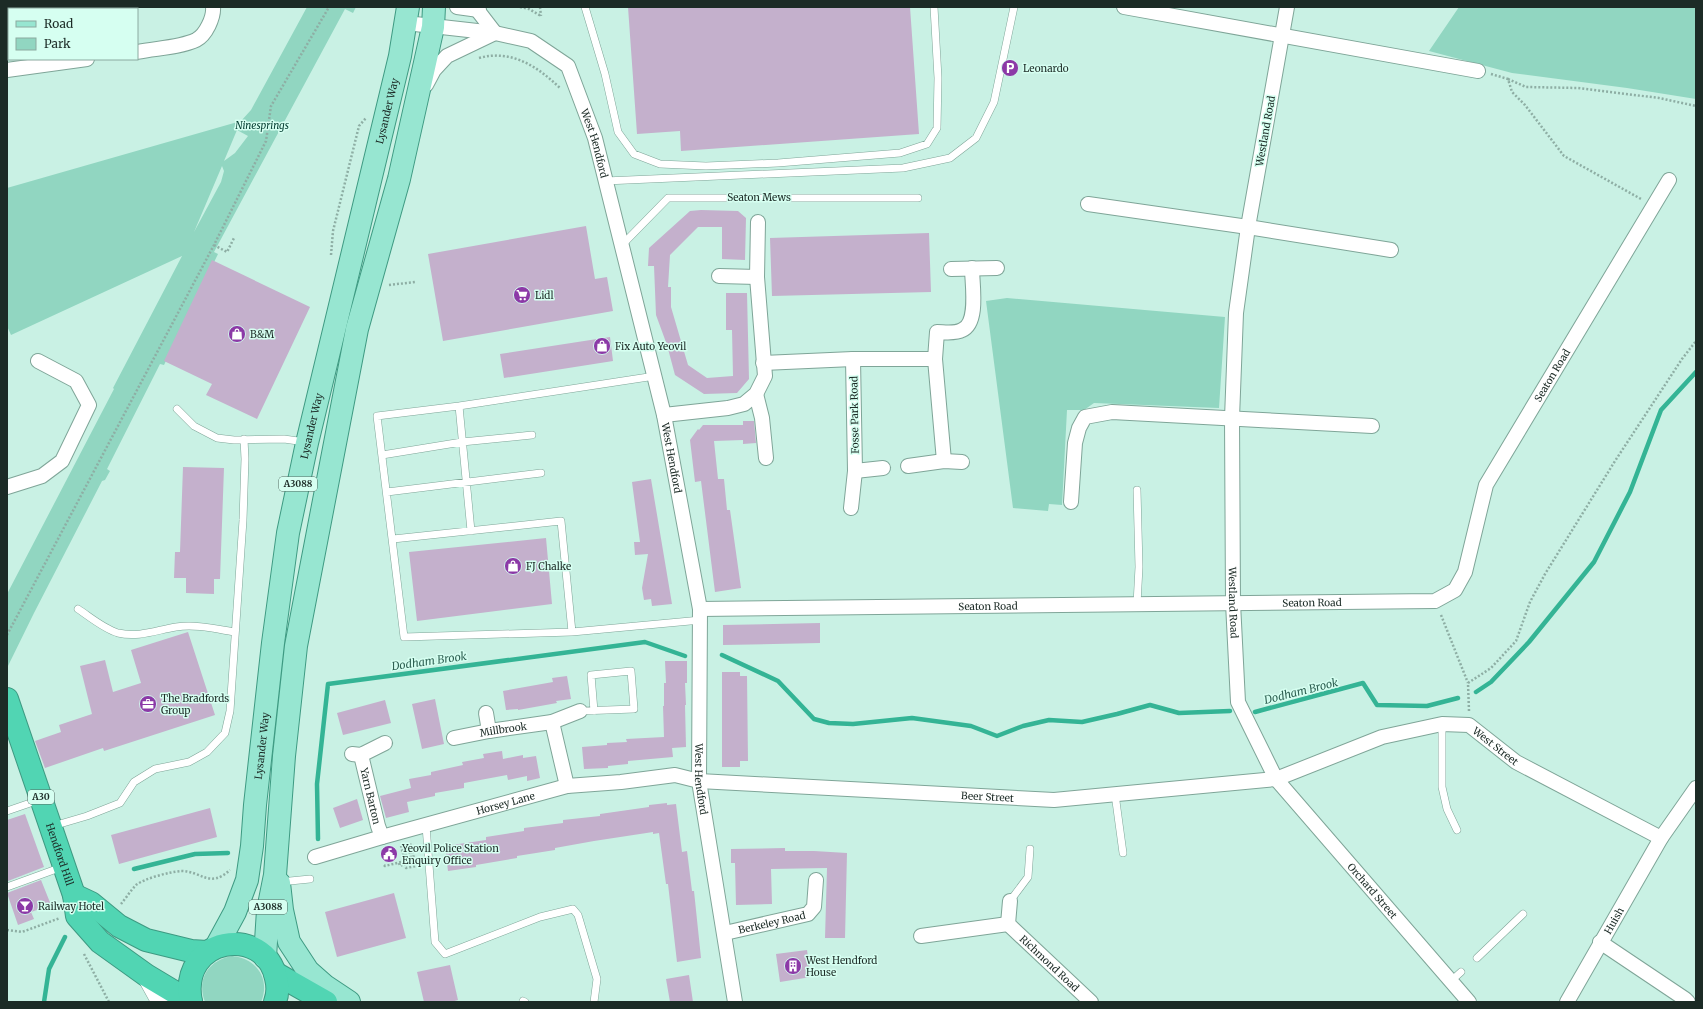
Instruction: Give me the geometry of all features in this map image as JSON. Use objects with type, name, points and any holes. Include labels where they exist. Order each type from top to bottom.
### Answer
[{"type":"highway","name":"Hendford Hill","points":[[7,699],[74,895],[77,916],[76,926],[146,975],[191,1002]]},
{"type":"highway","name":"Hendford Hill","points":[[74,895],[91,903],[119,926],[146,940],[191,951],[211,950],[226,944],[237,944],[257,950],[270,965],[326,1002]]},
{"type":"highway","points":[[191,1002],[189,988],[191,975],[197,962],[211,950]]},
{"type":"highway","points":[[270,965],[278,986],[275,1002]]},
{"type":"main road","name":"Lysander Way","points":[[211,950],[235,912],[247,880],[252,846],[255,805],[273,643],[287,541],[307,443],[400,56],[407,15]]},
{"type":"main road","name":"A3088","points":[[270,965],[268,910],[277,878],[284,756],[296,646],[357,329],[398,179],[434,17]]},
{"type":"main road","points":[[277,878],[289,942],[308,971],[325,986],[349,1002]]},
{"type":"street","points":[[138,52],[198,39],[206,29],[213,13],[213,7]]},
{"type":"street","points":[[416,103],[434,70],[447,56],[495,33],[477,8],[457,7]]},
{"type":"street","points":[[1124,7],[1282,34],[1478,71]]},
{"type":"street","name":"Westland Road","points":[[1276,779],[1238,702],[1233,603],[1232,418],[1236,313],[1248,227],[1287,7]]},
{"type":"street","name":"West Hendford","points":[[407,15],[434,17],[531,41],[568,66],[595,138],[664,415],[701,614],[699,781],[735,1002]]},
{"type":"street","points":[[7,70],[80,60]]},
{"type":"street","name":"Seaton Road","points":[[701,614],[1138,604],[1435,601],[1455,590],[1465,572],[1486,485],[1669,180]]},
{"type":"street","points":[[1088,204],[1248,227],[1391,250]]},
{"type":"street","points":[[664,415],[728,408],[744,404],[756,394],[765,376],[757,277],[758,222]]},
{"type":"street","points":[[944,461],[935,359],[937,332],[962,331],[968,326],[973,308],[972,268]]},
{"type":"street","points":[[951,269],[997,268]]},
{"type":"street","points":[[718,276],[757,277]]},
{"type":"street","points":[[763,363],[935,359]]},
{"type":"street","name":"Fosse Park Road","points":[[851,508],[855,471],[853,360]]},
{"type":"street","points":[[7,487],[42,476],[62,461],[89,405],[76,381],[38,361]]},
{"type":"street","points":[[756,394],[762,418],[766,458]]},
{"type":"street","points":[[1071,502],[1078,428],[1085,417],[1112,412],[1372,426]]},
{"type":"street","points":[[908,466],[944,461],[962,462]]},
{"type":"street","points":[[855,471],[883,468]]},
{"type":"street","name":"Millbrook","points":[[454,738],[489,731],[552,722],[587,711]]},
{"type":"street","points":[[486,713],[489,731]]},
{"type":"street","points":[[552,722],[567,786]]},
{"type":"street","name":"West Street","points":[[1276,779],[1382,737],[1442,724],[1469,725],[1516,762],[1661,838]]},
{"type":"street","name":"Yarn Barton","points":[[382,837],[357,754],[385,743]]},
{"type":"street","name":"Horsey Lane","points":[[315,857],[567,786],[621,782],[675,775],[699,781]]},
{"type":"street","name":"Beer Street","points":[[699,781],[1054,800],[1276,779]]},
{"type":"street","name":"Orchard Street","points":[[1276,779],[1456,976],[1469,1002]]},
{"type":"street","name":"Huish","points":[[1567,1002],[1600,942],[1661,838],[1696,788]]},
{"type":"street","name":"Berkeley Road","points":[[724,934],[808,914],[814,907],[816,880]]},
{"type":"street","points":[[921,936],[1008,924],[1010,901]]},
{"type":"street","name":"Richmond Road","points":[[1008,924],[1091,1002]]},
{"type":"street","points":[[1600,942],[1685,1001]]},
{"type":"street","points":[[146,975],[161,1002]]},
{"type":"lane","points":[[586,8],[605,74],[618,132],[634,154],[660,164],[706,166],[778,163],[900,153],[927,144],[937,128],[938,78],[934,7]]},
{"type":"lane","points":[[605,181],[903,168],[950,158],[976,138],[994,102],[1014,7]]},
{"type":"lane","name":"Seaton Mews","points":[[621,246],[668,198],[918,198]]},
{"type":"lane","points":[[655,376],[459,406],[377,416],[404,637],[572,632],[701,614]]},
{"type":"lane","points":[[459,406],[471,531]]},
{"type":"lane","points":[[177,409],[194,426],[217,438],[234,440],[284,439],[307,443]]},
{"type":"lane","points":[[382,455],[462,442],[532,435]]},
{"type":"lane","points":[[51,827],[87,816],[120,803],[134,782],[155,769],[189,762],[207,752],[225,733],[230,711],[244,520],[244,439]]},
{"type":"lane","points":[[387,492],[541,473]]},
{"type":"lane","points":[[1137,490],[1139,567],[1138,604]]},
{"type":"lane","points":[[393,539],[561,520],[572,632]]},
{"type":"lane","points":[[78,609],[117,633],[132,635],[151,633],[177,627],[197,627],[235,632]]},
{"type":"lane","points":[[631,672],[634,709],[587,711],[591,675],[631,672]]},
{"type":"lane","points":[[1442,724],[1442,787],[1456,830]]},
{"type":"lane","points":[[1115,794],[1123,853]]},
{"type":"lane","points":[[7,811],[41,799]]},
{"type":"lane","points":[[426,826],[435,942],[445,954],[540,917],[573,909],[578,915],[597,979],[594,1002]]},
{"type":"lane","points":[[1010,901],[1028,878],[1030,849]]},
{"type":"lane","points":[[7,887],[64,867]]},
{"type":"lane","points":[[277,878],[310,879]]},
{"type":"lane","points":[[1477,958],[1523,914]]},
{"type":"path","points":[[7,635],[214,245],[266,141],[271,106],[329,7]]},
{"type":"path","points":[[520,7],[529,9],[541,16],[540,7]]},
{"type":"path","points":[[478,59],[485,56],[515,57],[542,72],[564,91]]},
{"type":"path","points":[[1478,71],[1508,79],[1526,87],[1586,89],[1658,98],[1696,106]]},
{"type":"path","points":[[1508,79],[1512,92],[1525,105],[1564,156],[1654,206]]},
{"type":"path","points":[[214,245],[227,252],[234,238]]},
{"type":"path","points":[[388,285],[415,282]]},
{"type":"path","points":[[1468,683],[1491,668],[1516,640],[1530,602],[1545,574],[1615,460],[1682,359],[1696,341]]},
{"type":"path","points":[[1435,601],[1468,683],[1469,725]]},
{"type":"path","points":[[384,865],[405,861],[402,843],[408,864],[412,863],[407,842],[410,841],[416,866],[406,868],[405,864],[400,866],[399,863]]},
{"type":"path","points":[[108,918],[136,885],[146,879],[180,871],[190,872],[212,880],[223,876],[233,864]]},
{"type":"path","points":[[7,930],[22,932],[64,917],[76,926]]},
{"type":"path","points":[[82,949],[109,1002]]},
{"type":"green space","name":"Ninesprings","points":[[307,7],[356,7],[353,13],[345,9],[214,252],[218,254],[164,365],[160,364],[107,469],[110,471],[105,480],[102,481],[7,668],[7,594],[182,256],[11,335],[7,326],[7,188],[241,121],[251,110]],"holes":[[[237,130],[248,136],[235,153],[224,161]],[[222,166],[224,171],[221,182],[194,232]]]},
{"type":"green space","points":[[1459,7],[1696,7],[1696,99],[1627,88],[1512,73],[1429,51]]},
{"type":"green space","points":[[1007,298],[1225,317],[1219,408],[1094,403],[1084,410],[1067,410],[1062,505],[1049,504],[1048,511],[1013,508],[986,301]]},
{"type":"green space","points":[[232,956],[248,961],[259,971],[263,978],[264,985],[264,994],[261,1002],[205,1002],[202,986],[206,972],[217,962]]},
{"type":"building","points":[[628,7],[910,7],[919,134],[681,151],[680,131],[637,134]]},
{"type":"building","points":[[690,211],[738,211],[746,218],[745,260],[722,259],[722,227],[698,227],[670,255],[668,287],[671,287],[671,307],[688,365],[707,378],[733,376],[732,330],[726,330],[726,293],[747,293],[749,379],[737,393],[704,394],[675,375],[667,345],[656,315],[654,266],[648,266],[649,248]]},
{"type":"building","name":"Lidl","points":[[586,226],[595,279],[607,277],[613,311],[443,341],[428,254]]},
{"type":"building","points":[[929,233],[931,292],[772,296],[770,238]]},
{"type":"building","name":"B&M","points":[[212,260],[310,307],[257,419],[206,395],[212,384],[164,361]]},
{"type":"building","points":[[610,337],[613,361],[504,378],[500,354]]},
{"type":"building","points":[[743,421],[754,421],[756,443],[743,444],[743,440],[714,441],[718,479],[724,479],[727,510],[730,510],[741,588],[715,592],[701,481],[695,482],[690,440],[703,425],[743,425]]},
{"type":"building","points":[[183,467],[224,468],[220,579],[214,579],[214,594],[186,593],[186,578],[174,578],[175,552],[180,552]]},
{"type":"building","points":[[651,479],[672,604],[652,606],[651,599],[644,600],[642,588],[648,554],[635,555],[634,542],[640,542],[632,482]]},
{"type":"building","points":[[546,538],[552,604],[417,621],[409,552]]},
{"type":"building","points":[[820,623],[820,643],[723,645],[723,625]]},
{"type":"building","points":[[188,632],[215,715],[104,751],[103,748],[45,768],[35,741],[61,732],[59,725],[92,714],[80,666],[105,660],[113,692],[141,683],[131,650]]},
{"type":"building","points":[[665,661],[687,661],[687,683],[685,683],[686,747],[672,748],[673,757],[628,761],[628,764],[608,766],[608,768],[584,769],[582,747],[607,745],[607,743],[627,742],[626,739],[664,737],[663,706],[664,683],[666,683]]},
{"type":"building","points":[[722,672],[740,672],[740,676],[747,676],[748,761],[740,761],[740,767],[722,767]]},
{"type":"building","points":[[567,676],[571,699],[518,710],[506,710],[503,691],[553,682],[552,678]]},
{"type":"building","points":[[435,699],[444,744],[422,749],[412,704]]},
{"type":"building","points":[[385,700],[391,723],[343,735],[337,713]]},
{"type":"building","points":[[502,751],[503,759],[523,755],[523,758],[536,756],[540,778],[527,781],[527,776],[508,780],[507,775],[464,783],[464,788],[435,793],[435,796],[407,802],[409,812],[386,818],[380,796],[411,788],[409,779],[431,775],[431,772],[463,765],[462,762],[484,758],[483,754]]},
{"type":"building","points":[[357,799],[363,820],[340,828],[333,808]]},
{"type":"building","points":[[667,803],[667,805],[676,804],[682,852],[687,851],[692,891],[694,891],[701,958],[677,962],[668,884],[666,884],[659,833],[653,834],[653,832],[555,848],[555,850],[476,865],[476,867],[448,871],[445,846],[486,840],[486,837],[524,831],[524,828],[563,823],[563,820],[600,816],[600,814]]},
{"type":"building","points":[[210,808],[217,837],[119,864],[111,835]]},
{"type":"building","points":[[25,814],[44,867],[8,881],[7,820]]},
{"type":"building","points":[[785,848],[785,851],[847,853],[845,938],[825,938],[827,868],[771,869],[772,904],[736,905],[735,863],[731,863],[731,849]]},
{"type":"building","points":[[41,880],[51,905],[31,912],[34,919],[18,925],[7,893]]},
{"type":"building","points":[[394,893],[406,938],[337,957],[325,912]]},
{"type":"building","name":"West Hendford House","points":[[807,950],[811,977],[780,982],[776,954]]},
{"type":"building","points":[[450,965],[458,1000],[451,1002],[424,1002],[417,972]]},
{"type":"building","points":[[689,975],[693,1002],[670,1002],[666,979]]},
{"type":"waterway","points":[[1476,692],[1491,682],[1529,642],[1594,562],[1630,492],[1661,410],[1696,372]]},
{"type":"waterway","name":"Dodham Brook","points":[[318,839],[317,784],[328,684],[645,642],[685,656]]},
{"type":"waterway","name":"Dodham Brook","points":[[722,655],[778,681],[814,719],[829,723],[853,724],[912,718],[971,726],[997,736],[1023,726],[1049,720],[1082,722],[1150,705],[1179,713],[1230,711]]},
{"type":"waterway","points":[[1255,712],[1363,683],[1377,705],[1427,706],[1458,698]]},
{"type":"waterway","points":[[134,869],[195,854],[228,853]]},
{"type":"waterway","name":"Dodham Brook","points":[[44,1002],[49,969],[65,937]]},
{"type":"place","name":"Leonardo","points":[[1010,68]]},
{"type":"place","name":"Lidl","points":[[522,295]]},
{"type":"place","name":"B&M","points":[[237,334]]},
{"type":"place","name":"Fix Auto Yeovil","points":[[602,346]]},
{"type":"place","name":"FJ Chalke","points":[[513,566]]},
{"type":"place","name":"The Bradfords Group","points":[[148,704]]},
{"type":"place","name":"Yeovil Police Station Enquiry Office","points":[[389,854]]},
{"type":"place","name":"Railway Hotel","points":[[25,906]]},
{"type":"place","name":"West Hendford House","points":[[793,966]]}]
